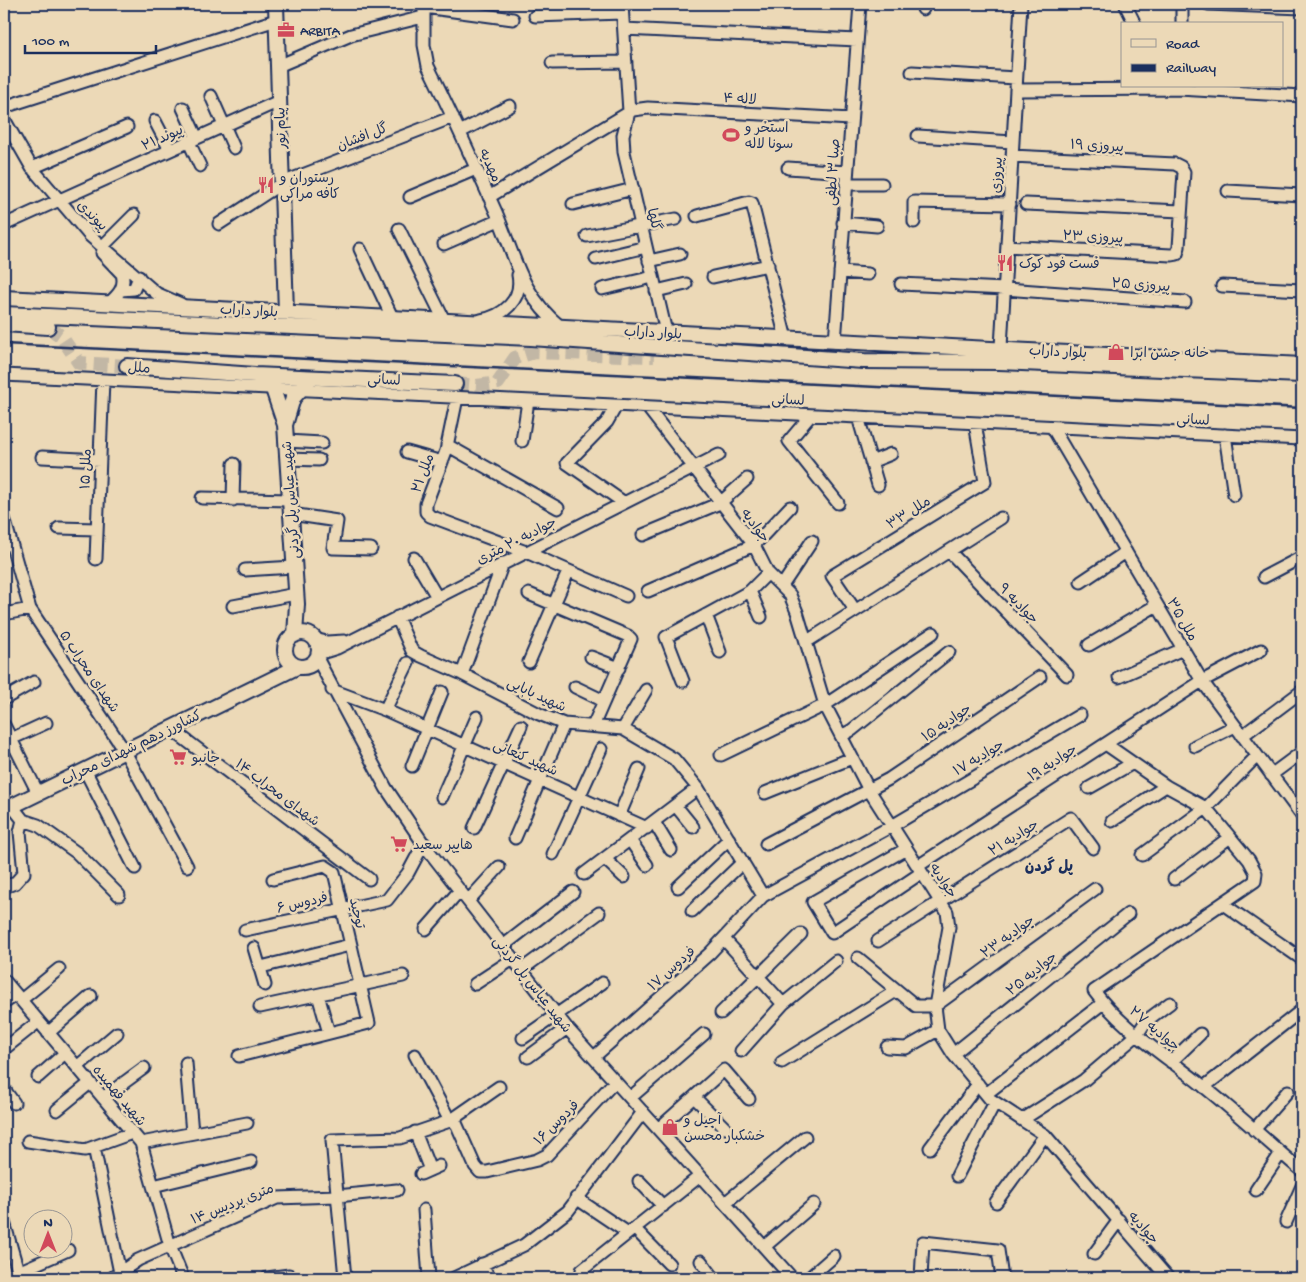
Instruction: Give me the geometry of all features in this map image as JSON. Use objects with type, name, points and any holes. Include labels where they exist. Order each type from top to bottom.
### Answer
[{"type":"main road","name":"پیام نور","points":[[276,4],[286,312]]},
{"type":"main road","name":"بلوار داراب","points":[[4,298],[469,321],[812,341],[1001,347],[1302,365]]},
{"type":"main road","name":"بلوار داراب","points":[[4,314],[531,338],[854,361],[999,362],[1302,374]]},
{"type":"main road","points":[[4,324],[48,327]]},
{"type":"main road","points":[[810,357],[812,341]]},
{"type":"main road","points":[[854,343],[854,361]]},
{"type":"main road","points":[[654,356],[735,352]]},
{"type":"main road","points":[[127,366],[311,378],[456,391]]},
{"type":"main road","points":[[255,375],[272,389]]},
{"type":"main road","points":[[285,425],[290,405],[298,390],[311,378]]},
{"type":"main road","name":"شهید عباس پل گردنی","points":[[272,389],[285,425],[296,599],[295,635]]},
{"type":"main road","points":[[296,599],[317,643],[317,656],[308,666],[297,667],[287,659],[285,645],[295,635],[306,634],[313,638]]},
{"type":"main road","points":[[258,684],[279,663],[285,652]]},
{"type":"main road","name":"کشاورز دهم شهدای محراب","points":[[8,808],[258,684],[297,667]]},
{"type":"street","name":"صبا ۳ لطفی","points":[[835,342],[860,4]]},
{"type":"street","name":"پیروزی","points":[[1001,347],[1021,4]]},
{"type":"street","points":[[1125,4],[1134,22]]},
{"type":"street","points":[[1182,4],[1182,22]]},
{"type":"street","points":[[1208,4],[1302,8]]},
{"type":"street","points":[[278,66],[351,35],[424,9],[513,19]]},
{"type":"street","name":"مهدیه","points":[[424,9],[424,45],[428,66],[489,197],[527,289],[538,306],[561,327]]},
{"type":"street","points":[[535,16],[622,9]]},
{"type":"street","name":"گلها","points":[[622,9],[629,112],[623,135],[624,152],[666,332]]},
{"type":"street","points":[[4,107],[276,20]]},
{"type":"street","points":[[624,28],[857,40]]},
{"type":"street","points":[[552,64],[626,62]]},
{"type":"street","points":[[912,72],[1016,78]]},
{"type":"street","points":[[1016,90],[1179,88],[1302,96]]},
{"type":"street","points":[[211,96],[234,148]]},
{"type":"street","name":"پیوند ۲۱","points":[[4,225],[279,101]]},
{"type":"street","points":[[460,132],[510,106]]},
{"type":"street","points":[[183,108],[200,166]]},
{"type":"street","name":"لاله ۴","points":[[629,112],[648,108],[851,119]]},
{"type":"street","points":[[489,197],[629,112]]},
{"type":"street","name":"گل افشان","points":[[219,224],[282,183],[453,117]]},
{"type":"street","name":"پیوندی","points":[[4,119],[9,141],[89,235],[160,296],[186,306]]},
{"type":"street","points":[[155,121],[170,150]]},
{"type":"street","points":[[32,168],[127,127]]},
{"type":"street","points":[[918,136],[1013,142]]},
{"type":"street","name":"پیروزی ۱۹","points":[[1012,156],[1175,164],[1184,172],[1181,211]]},
{"type":"street","points":[[788,168],[847,172]]},
{"type":"street","points":[[410,197],[476,169]]},
{"type":"street","points":[[846,184],[882,184]]},
{"type":"street","points":[[573,204],[633,189]]},
{"type":"street","points":[[1228,191],[1302,194]]},
{"type":"street","points":[[697,216],[749,202],[752,204],[786,339]]},
{"type":"street","points":[[914,222],[914,202],[1010,204]]},
{"type":"street","points":[[1026,204],[1181,211]]},
{"type":"street","name":"پیروزی ۲۳","points":[[1008,246],[1177,254],[1180,248],[1181,211]]},
{"type":"street","points":[[103,246],[134,215]]},
{"type":"street","points":[[587,236],[676,219]]},
{"type":"street","points":[[444,244],[499,220]]},
{"type":"street","points":[[844,223],[877,226]]},
{"type":"street","points":[[399,229],[444,320]]},
{"type":"street","points":[[89,235],[122,274],[121,290],[109,303]]},
{"type":"street","points":[[596,259],[646,247]]},
{"type":"street","points":[[360,249],[392,317]]},
{"type":"street","points":[[649,261],[680,254]]},
{"type":"street","points":[[713,277],[768,265]]},
{"type":"street","points":[[469,321],[495,317],[510,306],[518,294],[517,266]]},
{"type":"street","points":[[840,272],[868,274]]},
{"type":"street","points":[[121,290],[134,289],[139,277]]},
{"type":"street","points":[[602,289],[653,277]]},
{"type":"street","points":[[656,291],[686,284]]},
{"type":"street","name":"پیروزی ۲۵","points":[[901,284],[1005,289],[1184,302]]},
{"type":"street","points":[[1222,286],[1302,290]]},
{"type":"street","name":"ملل","points":[[4,375],[272,389]]},
{"type":"street","name":"ملل ۱۵","points":[[96,559],[103,380]]},
{"type":"street","name":"لسانی","points":[[272,389],[456,391],[528,401],[616,406],[1302,439]]},
{"type":"street","name":"ملل ۲۱","points":[[456,391],[447,445],[426,504],[426,512],[430,516],[526,552]]},
{"type":"street","points":[[522,441],[528,401]]},
{"type":"street","points":[[616,406],[607,422],[568,463],[623,502]]},
{"type":"street","name":"جوادیه","points":[[647,407],[754,545],[768,572],[790,595],[824,704],[869,790],[947,912],[949,927],[935,1006],[938,1030],[952,1054],[994,1104],[1045,1135],[1168,1278]]},
{"type":"street","points":[[811,415],[789,441],[838,504]]},
{"type":"street","points":[[858,417],[878,485]]},
{"type":"street","name":"ملل ۳۳","points":[[855,610],[832,576],[984,482],[975,423]]},
{"type":"street","name":"ملل ۳۵","points":[[1052,427],[1202,681],[1302,816]]},
{"type":"street","points":[[1224,435],[1234,495]]},
{"type":"street","points":[[286,441],[322,442]]},
{"type":"street","points":[[447,445],[558,508]]},
{"type":"street","points":[[407,452],[442,462]]},
{"type":"street","points":[[871,462],[890,454]]},
{"type":"street","name":"جوادیه ۲۰ متری","points":[[317,656],[719,455]]},
{"type":"street","points":[[42,457],[100,460]]},
{"type":"street","points":[[287,458],[319,460]]},
{"type":"street","points":[[233,500],[234,464]]},
{"type":"street","points":[[643,534],[720,503],[747,479]]},
{"type":"street","points":[[202,498],[290,507],[336,521],[333,548],[371,549]]},
{"type":"street","points":[[648,591],[754,545],[790,507]]},
{"type":"street","name":"شهدای محراب ۵","points":[[4,518],[8,549],[30,608],[124,750],[187,866]]},
{"type":"street","points":[[806,642],[1001,518]]},
{"type":"street","points":[[59,528],[97,529]]},
{"type":"street","points":[[782,586],[812,541]]},
{"type":"street","name":"جوادیه ۹","points":[[949,551],[1067,675]]},
{"type":"street","points":[[526,552],[626,596]]},
{"type":"street","points":[[1081,582],[1126,552]]},
{"type":"street","points":[[1264,577],[1302,557]]},
{"type":"street","points":[[414,558],[437,597]]},
{"type":"street","points":[[462,674],[503,563]]},
{"type":"street","points":[[245,570],[294,567]]},
{"type":"street","points":[[529,662],[568,572]]},
{"type":"street","points":[[683,681],[666,637],[750,591],[768,572]]},
{"type":"street","points":[[750,591],[761,617]]},
{"type":"street","points":[[529,594],[628,636],[630,644],[593,726]]},
{"type":"street","points":[[233,606],[296,599]]},
{"type":"street","points":[[1089,645],[1157,606]]},
{"type":"street","points":[[4,614],[30,608]]},
{"type":"street","points":[[706,615],[720,652]]},
{"type":"street","name":"شهید بابایی","points":[[397,617],[412,651],[564,724],[623,729],[674,759],[698,788],[763,896]]},
{"type":"street","points":[[721,755],[824,704],[933,634]]},
{"type":"street","points":[[313,638],[327,642],[353,639]]},
{"type":"street","points":[[1119,677],[1183,649]]},
{"type":"street","name":"جوادیه ۱۹","points":[[906,849],[813,902],[832,934],[919,870],[1202,681],[1261,650]]},
{"type":"street","points":[[841,736],[852,730],[949,652]]},
{"type":"street","name":"شهید عباس پل گردنی","points":[[317,656],[332,690],[386,788],[424,843],[468,901],[567,1028],[792,1278]]},
{"type":"street","points":[[591,657],[619,668]]},
{"type":"street","points":[[385,710],[408,663]]},
{"type":"street","name":"جوادیه ۱۵","points":[[766,844],[869,790],[1040,677]]},
{"type":"street","points":[[4,699],[34,682]]},
{"type":"street","points":[[575,687],[604,701]]},
{"type":"street","name":"شهید کنعانی","points":[[332,690],[385,710],[619,816],[651,825]]},
{"type":"street","points":[[623,729],[646,690]]},
{"type":"street","points":[[1242,736],[1302,691]]},
{"type":"street","points":[[412,766],[442,692]]},
{"type":"street","name":"جوادیه ۱۷","points":[[763,896],[892,826],[1080,715]]},
{"type":"street","points":[[442,797],[476,718]]},
{"type":"street","points":[[11,739],[46,723]]},
{"type":"street","points":[[515,838],[564,724]]},
{"type":"street","points":[[4,725],[38,793]]},
{"type":"street","points":[[474,828],[520,726]]},
{"type":"street","points":[[1195,746],[1235,726]]},
{"type":"street","name":"شهدای محراب ۱۴","points":[[170,728],[369,879]]},
{"type":"street","points":[[986,1094],[1103,1003],[1094,991],[1096,988],[1255,881],[1256,873],[1249,860],[1206,808],[1166,786],[1107,745]]},
{"type":"street","points":[[553,854],[601,749]]},
{"type":"street","points":[[1271,775],[1302,752]]},
{"type":"street","points":[[1142,854],[1206,808],[1257,756]]},
{"type":"street","points":[[765,793],[852,758]]},
{"type":"street","points":[[1089,788],[1134,763]]},
{"type":"street","points":[[619,816],[640,769]]},
{"type":"street","points":[[85,770],[136,868]]},
{"type":"street","points":[[1112,821],[1166,786]]},
{"type":"street","points":[[584,874],[698,788]]},
{"type":"street","points":[[676,806],[693,827]]},
{"type":"street","points":[[8,808],[22,820],[38,825],[77,853],[119,895]]},
{"type":"street","name":"جوادیه ۲۱","points":[[940,902],[1072,818],[1093,848]]},
{"type":"street","points":[[4,888],[15,883],[24,873],[20,832],[22,820]]},
{"type":"street","points":[[651,825],[671,850]]},
{"type":"street","points":[[1174,879],[1230,837]]},
{"type":"street","points":[[678,887],[729,839]]},
{"type":"street","points":[[630,840],[647,865]]},
{"type":"street","name":"فردوس ۶","points":[[245,930],[387,900],[408,872],[424,843]]},
{"type":"street","points":[[605,859],[624,877]]},
{"type":"street","points":[[692,911],[743,862]]},
{"type":"street","name":"توحید","points":[[273,879],[325,866],[334,872],[369,1023],[329,1033]]},
{"type":"street","points":[[468,901],[499,867]]},
{"type":"street","name":"جوادیه ۲۳","points":[[935,1006],[1095,889]]},
{"type":"street","points":[[426,929],[460,890]]},
{"type":"street","points":[[503,946],[573,892]]},
{"type":"street","name":"فردوس ۱۷","points":[[594,1057],[724,938],[763,896]]},
{"type":"street","points":[[878,941],[940,902]]},
{"type":"street","points":[[1223,904],[1302,959]]},
{"type":"street","points":[[521,970],[599,913]]},
{"type":"street","name":"جوادیه ۲۵","points":[[952,1054],[1128,914]]},
{"type":"street","points":[[721,1013],[801,934]]},
{"type":"street","points":[[724,938],[783,1004]]},
{"type":"street","points":[[261,967],[350,945]]},
{"type":"street","points":[[254,948],[265,985]]},
{"type":"street","points":[[858,958],[916,1006],[935,1006]]},
{"type":"street","points":[[475,984],[513,959]]},
{"type":"street","points":[[741,1051],[783,1004],[836,962]]},
{"type":"street","points":[[4,1003],[18,997],[59,969]]},
{"type":"street","points":[[260,1008],[403,976]]},
{"type":"street","name":"شهید فهمیده","points":[[4,980],[141,1143],[170,1246],[183,1278]]},
{"type":"street","points":[[523,1038],[602,982]]},
{"type":"street","points":[[782,1062],[896,991]]},
{"type":"street","points":[[239,1056],[329,1033],[318,995]]},
{"type":"street","points":[[48,1033],[91,996]]},
{"type":"street","points":[[1022,1120],[1084,1080],[1137,1035],[1146,1021],[1170,1002]]},
{"type":"street","name":"جوادیه ۲۷","points":[[1103,1003],[1137,1035],[1204,1087],[1302,1171]]},
{"type":"street","points":[[1204,1087],[1302,1010]]},
{"type":"street","points":[[4,1049],[38,1022]]},
{"type":"street","points":[[528,1057],[567,1028]]},
{"type":"street","points":[[887,1048],[906,1048],[938,1030]]},
{"type":"street","points":[[77,1067],[118,1033]]},
{"type":"street","points":[[630,1098],[704,1034]]},
{"type":"street","points":[[1171,1062],[1200,1034]]},
{"type":"street","points":[[38,1077],[65,1053]]},
{"type":"street","points":[[415,1055],[450,1121]]},
{"type":"street","points":[[186,1063],[192,1133]]},
{"type":"street","points":[[103,1098],[144,1068]]},
{"type":"street","points":[[658,1129],[724,1070],[750,1099]]},
{"type":"street","name":"فردوس ۱۶","points":[[450,1121],[456,1123],[474,1166],[480,1172],[537,1160],[547,1154],[615,1081]]},
{"type":"street","points":[[57,1110],[90,1083]]},
{"type":"street","points":[[930,1148],[978,1084]]},
{"type":"street","points":[[345,1278],[332,1140],[400,1138],[450,1121],[499,1087]]},
{"type":"street","points":[[4,1089],[14,1103]]},
{"type":"street","points":[[1254,1130],[1288,1091]]},
{"type":"street","points":[[694,1097],[725,1128]]},
{"type":"street","points":[[957,1176],[994,1104]]},
{"type":"street","points":[[454,1278],[524,1245],[568,1211],[643,1112]]},
{"type":"street","points":[[141,1143],[247,1123]]},
{"type":"street","points":[[415,1132],[430,1170]]},
{"type":"street","points":[[28,1141],[86,1150],[132,1133]]},
{"type":"street","points":[[996,1202],[1045,1135]]},
{"type":"street","points":[[725,1203],[805,1137]]},
{"type":"street","points":[[94,1147],[116,1276]]},
{"type":"street","points":[[1256,1190],[1281,1153]]},
{"type":"street","points":[[153,1186],[251,1162]]},
{"type":"street","points":[[583,1278],[582,1270],[700,1176]]},
{"type":"street","points":[[640,1181],[663,1206]]},
{"type":"street","points":[[1286,1222],[1302,1186]]},
{"type":"street","name":"۱۴ متری پردیس","points":[[116,1276],[138,1260],[277,1198],[337,1196],[397,1190]]},
{"type":"street","points":[[576,1198],[632,1231],[669,1264]]},
{"type":"street","points":[[764,1247],[814,1204]]},
{"type":"street","points":[[424,1210],[428,1278]]},
{"type":"street","points":[[1094,1254],[1119,1220]]},
{"type":"street","points":[[4,1222],[19,1275],[48,1260]]},
{"type":"street","points":[[921,1278],[923,1242],[998,1250],[1002,1278]]},
{"type":"street","points":[[808,1278],[834,1256]]},
{"type":"street","points":[[701,1261],[714,1278]]},
{"type":"street","points":[[482,1264],[489,1278]]},
{"type":"street","points":[[267,1278],[289,1274]]},
{"type":"tunnel","points":[[48,327],[61,336],[79,363],[127,366]]},
{"type":"tunnel","points":[[455,384],[477,386],[498,383],[515,358],[534,352],[654,356]]},
{"type":"railway","points":[[4,344],[1302,408]]},
{"type":"place","name":"ARBITA","points":[[286,30]]},
{"type":"place","name":"استخر و سونا لاله","points":[[731,135]]},
{"type":"place","name":"رستوران و کافه مراکی","points":[[266,185]]},
{"type":"place","name":"فست فود کوک","points":[[1005,263]]},
{"type":"place","name":"خانه جشن ابرا","points":[[1116,352]]},
{"type":"place","name":"جانبو","points":[[178,757]]},
{"type":"place","name":"هایپر سعید","points":[[399,844]]},
{"type":"place","name":"آجیل و خشکبار محسن","points":[[670,1127]]},
{"type":"district","name":"پل گردن","points":[[1049,866]]}]
